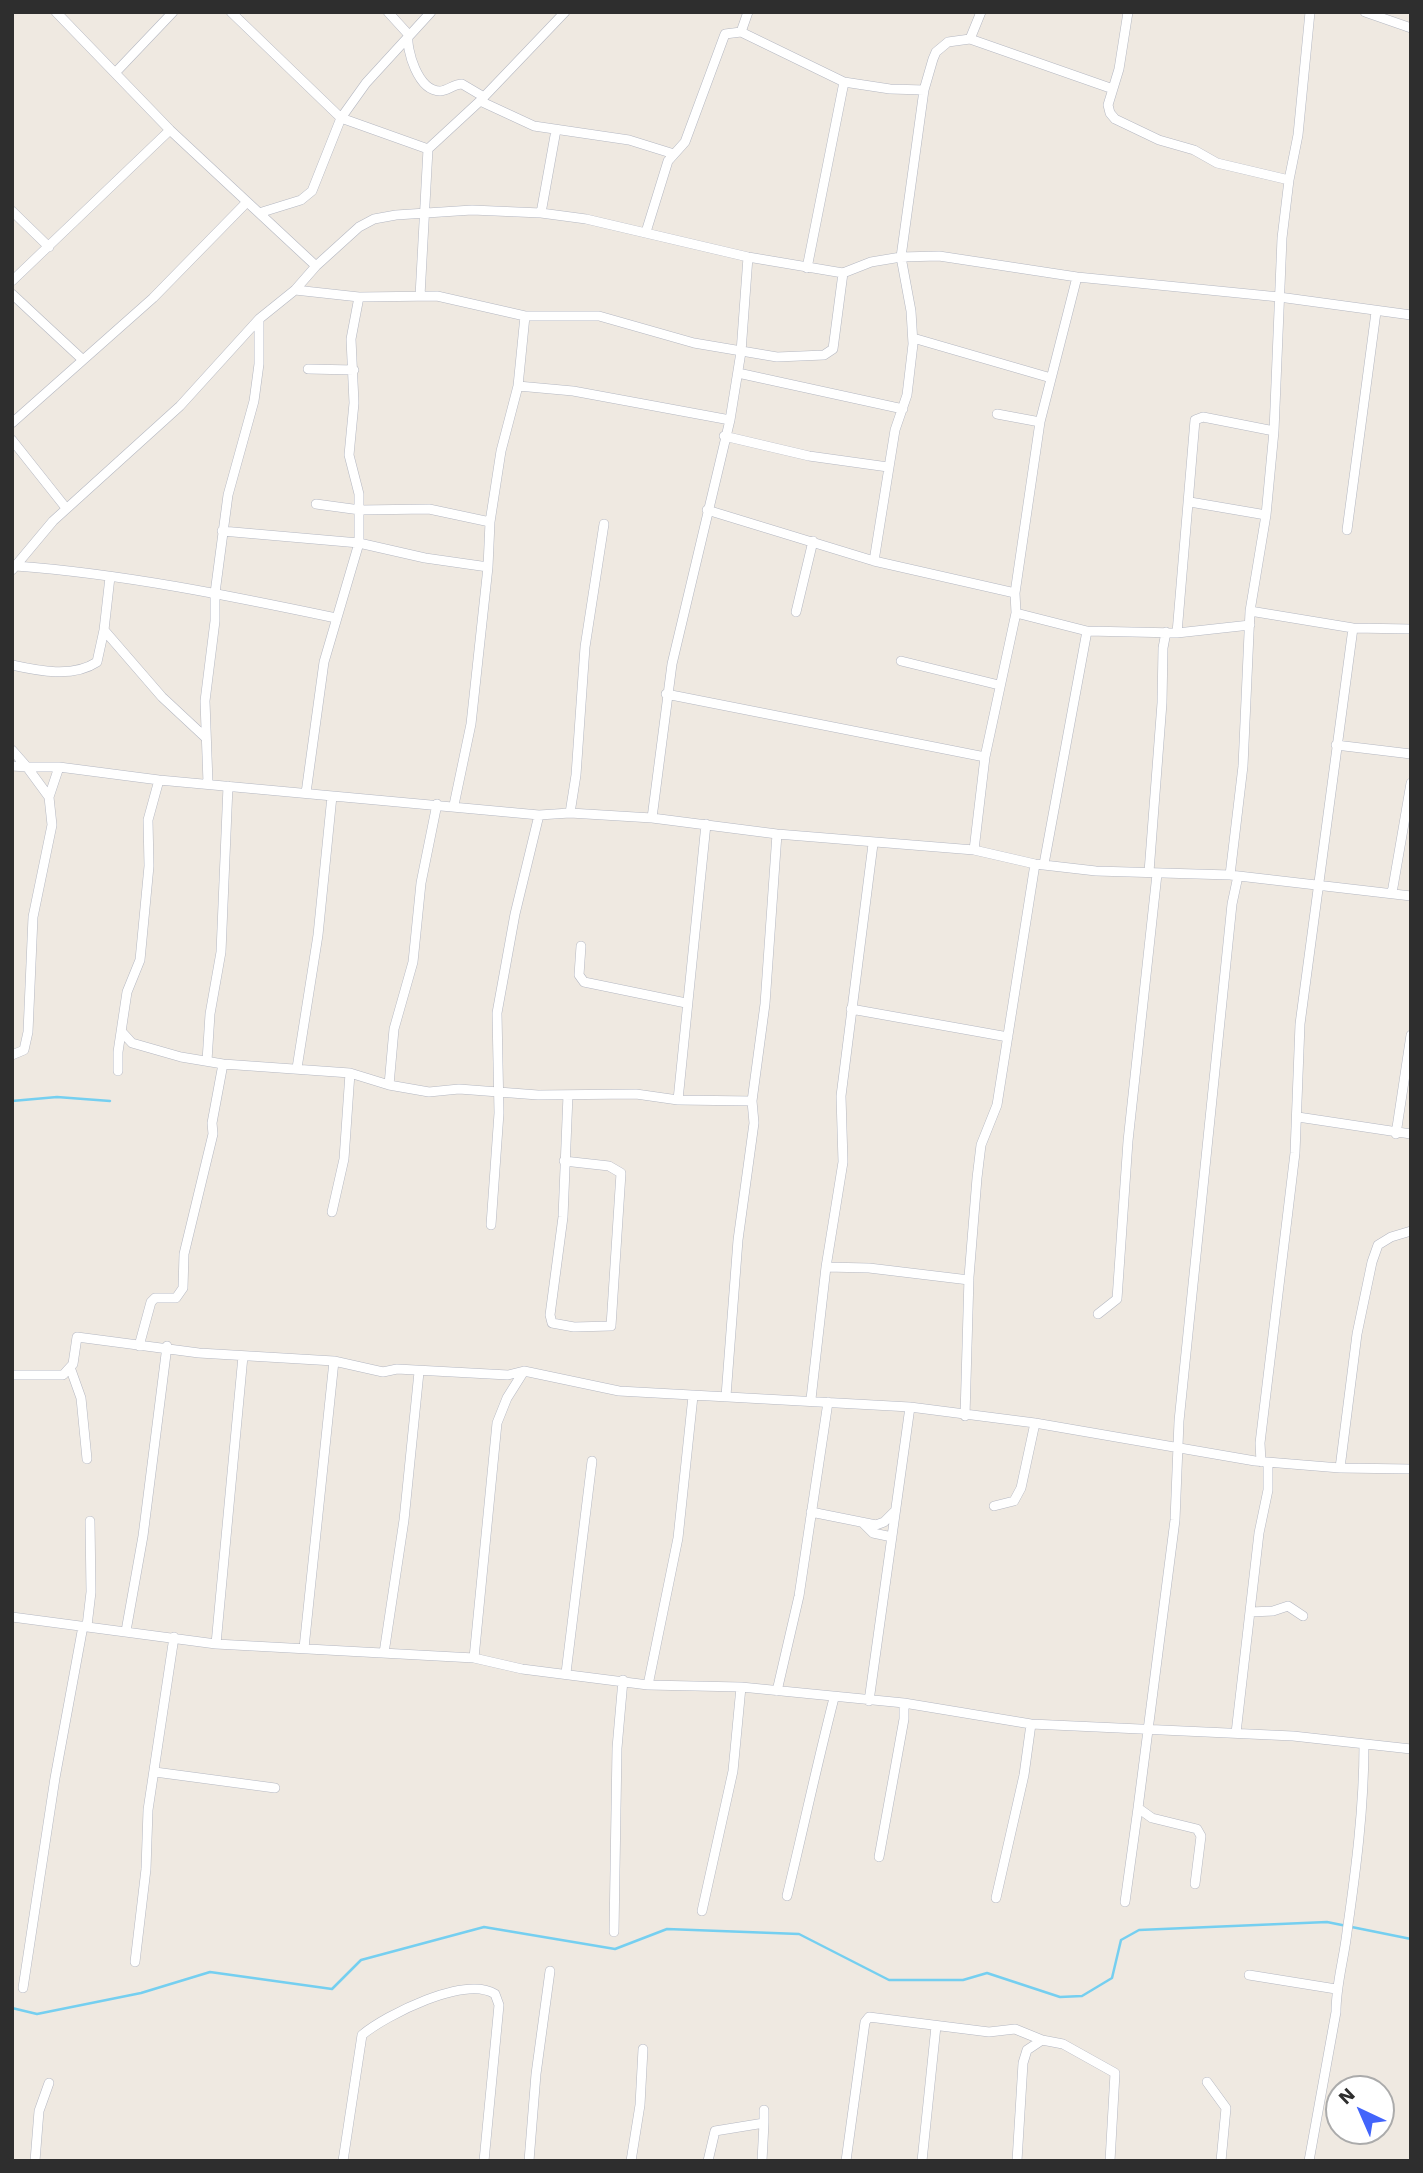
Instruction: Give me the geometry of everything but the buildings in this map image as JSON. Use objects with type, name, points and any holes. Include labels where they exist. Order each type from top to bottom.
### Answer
[{"type":"street","points":[[56,12],[170,130],[316,266]]},
{"type":"street","points":[[115,73],[173,12]]},
{"type":"street","points":[[231,12],[341,118],[428,149]]},
{"type":"street","points":[[388,12],[408,34],[409,54],[416,71],[433,89],[440,91],[462,84],[482,99],[534,126],[629,140],[674,154]]},
{"type":"street","points":[[259,213],[301,200],[312,191],[341,118],[408,34],[431,12]]},
{"type":"street","points":[[419,296],[428,149],[482,99],[565,12]]},
{"type":"street","points":[[741,32],[748,12]]},
{"type":"street","points":[[970,39],[981,12]]},
{"type":"street","points":[[1128,12],[1108,105],[1115,118],[1217,163],[1289,180]]},
{"type":"street","points":[[1125,1902],[1174,1531],[1177,1448],[1232,904],[1250,611],[1266,515],[1274,431],[1279,297],[1289,180],[1298,135],[1310,12]]},
{"type":"street","points":[[1365,12],[1411,28]]},
{"type":"street","points":[[646,232],[668,161],[688,134],[725,34],[741,32],[844,82],[890,89],[924,90]]},
{"type":"street","points":[[874,561],[895,430],[903,409],[912,338],[907,276],[901,257],[924,90],[936,52],[948,42],[970,39],[1113,89]]},
{"type":"street","points":[[807,268],[844,82]]},
{"type":"street","points":[[12,281],[170,130]]},
{"type":"street","points":[[541,213],[556,130]]},
{"type":"street","points":[[12,423],[153,298],[246,203]]},
{"type":"street","points":[[14,568],[66,508],[180,406],[258,319],[295,290],[316,266],[359,227],[374,219],[472,209],[541,213],[646,232],[748,257],[843,273],[863,264],[901,257],[939,257],[1077,277],[1279,297],[1411,315]]},
{"type":"street","points":[[12,211],[49,247]]},
{"type":"street","points":[[652,818],[666,694],[724,436],[730,420],[741,352],[748,257]]},
{"type":"street","points":[[295,290],[359,297],[419,296],[454,299],[525,316],[599,316],[671,337],[741,352],[790,357],[830,352],[834,344],[843,273]]},
{"type":"street","points":[[974,850],[985,757],[1016,613],[1015,593],[1040,422],[1077,277]]},
{"type":"street","points":[[12,294],[83,360]]},
{"type":"street","points":[[306,793],[324,662],[359,543],[360,510],[349,455],[354,370],[351,340],[359,297]]},
{"type":"street","points":[[1347,530],[1376,312]]},
{"type":"street","points":[[454,805],[471,724],[488,567],[490,523],[501,451],[518,386],[525,316]]},
{"type":"street","points":[[208,783],[205,701],[215,621],[215,593],[228,495],[254,401],[259,364],[258,319]]},
{"type":"street","points":[[912,338],[1051,378]]},
{"type":"street","points":[[308,369],[354,370]]},
{"type":"street","points":[[738,373],[903,409]]},
{"type":"street","points":[[518,386],[573,391],[730,420]]},
{"type":"street","points":[[997,414],[1040,422]]},
{"type":"street","points":[[1098,1314],[1117,1299],[1116,1283],[1128,1141],[1153,873],[1163,648],[1172,633],[1190,502],[1195,420],[1203,417],[1274,431]]},
{"type":"street","points":[[724,436],[810,456],[888,467]]},
{"type":"street","points":[[12,440],[66,508]]},
{"type":"street","points":[[1190,502],[1266,515]]},
{"type":"street","points":[[316,504],[360,510],[429,509],[490,523]]},
{"type":"street","points":[[707,510],[874,561],[1015,593]]},
{"type":"street","points":[[570,813],[576,775],[586,647],[604,524]]},
{"type":"street","points":[[222,531],[359,543],[425,558],[488,567]]},
{"type":"street","points":[[796,612],[813,541]]},
{"type":"street","points":[[14,568],[110,577],[215,593],[336,618]]},
{"type":"street","points":[[12,665],[36,670],[87,668],[97,662],[102,650],[110,577]]},
{"type":"street","points":[[1250,611],[1353,628],[1411,629]]},
{"type":"street","points":[[1016,613],[1087,631],[1172,633],[1250,625]]},
{"type":"street","points":[[1236,1733],[1259,1533],[1268,1490],[1260,1443],[1298,1117],[1300,1024],[1353,628]]},
{"type":"street","points":[[104,630],[162,697],[189,719],[206,738]]},
{"type":"street","points":[[965,1416],[969,1280],[981,1145],[997,1105],[1040,864],[1087,631]]},
{"type":"street","points":[[901,661],[999,685]]},
{"type":"street","points":[[666,694],[985,757]]},
{"type":"street","points":[[1336,745],[1411,754]]},
{"type":"street","points":[[12,750],[49,797]]},
{"type":"street","points":[[12,766],[59,767],[159,780],[454,805],[539,815],[570,813],[652,818],[873,844],[974,850],[1040,864],[1096,871],[1234,876],[1318,888],[1411,896]]},
{"type":"street","points":[[12,1055],[24,1050],[28,1032],[33,917],[52,825],[49,797],[59,767]]},
{"type":"street","points":[[118,1071],[127,992],[140,960],[149,866],[148,820],[159,780]]},
{"type":"street","points":[[1392,893],[1411,783]]},
{"type":"street","points":[[206,1060],[210,1014],[221,952],[228,786]]},
{"type":"street","points":[[297,1068],[318,934],[332,796]]},
{"type":"street","points":[[389,1085],[394,1029],[413,962],[421,883],[437,804]]},
{"type":"street","points":[[491,1225],[496,1181],[499,1093],[498,1013],[515,914],[539,815]]},
{"type":"street","points":[[678,1100],[706,824]]},
{"type":"street","points":[[726,1395],[738,1240],[754,1123],[752,1101],[765,1004],[777,834]]},
{"type":"street","points":[[811,1399],[826,1267],[843,1162],[841,1096],[873,844]]},
{"type":"street","points":[[581,946],[579,975],[584,982],[686,1003]]},
{"type":"street","points":[[851,1009],[1008,1037]]},
{"type":"street","points":[[122,1032],[132,1043],[223,1064],[350,1073],[389,1085],[429,1092],[459,1089],[499,1093],[636,1094],[678,1100],[752,1101]]},
{"type":"street","points":[[1396,1134],[1411,1035]]},
{"type":"street","points":[[139,1346],[155,1298],[180,1296],[184,1254],[213,1134],[223,1064]]},
{"type":"street","points":[[332,1212],[344,1159],[350,1073]]},
{"type":"street","points":[[564,1160],[609,1166],[621,1173],[611,1326],[561,1326],[552,1322],[550,1315],[560,1247],[564,1160],[568,1095]]},
{"type":"street","points":[[1298,1117],[1396,1134],[1411,1134]]},
{"type":"street","points":[[1340,1468],[1357,1334],[1378,1245],[1391,1237],[1411,1231]]},
{"type":"street","points":[[826,1267],[869,1268],[969,1280]]},
{"type":"street","points":[[87,1459],[81,1398],[71,1370],[77,1337],[139,1346],[167,1346],[199,1353],[334,1361],[383,1372],[397,1369],[508,1375],[524,1371],[619,1391],[811,1399],[910,1407],[1035,1423],[1265,1462],[1340,1468],[1411,1469]]},
{"type":"street","points":[[126,1631],[142,1536],[167,1346]]},
{"type":"street","points":[[216,1644],[243,1356]]},
{"type":"street","points":[[304,1648],[334,1361]]},
{"type":"street","points":[[14,1373],[51,1376],[71,1370]]},
{"type":"street","points":[[474,1658],[497,1423],[507,1398],[524,1371]]},
{"type":"street","points":[[384,1653],[404,1520],[419,1372]]},
{"type":"street","points":[[648,1685],[678,1538],[693,1396]]},
{"type":"street","points":[[777,1691],[799,1596],[828,1402]]},
{"type":"street","points":[[869,1701],[910,1407]]},
{"type":"street","points":[[994,1506],[1013,1501],[1021,1488],[1035,1423]]},
{"type":"street","points":[[566,1674],[592,1461]]},
{"type":"street","points":[[811,1512],[879,1524],[891,1518],[896,1510]]},
{"type":"street","points":[[23,1988],[55,1778],[91,1592],[90,1521]]},
{"type":"street","points":[[862,1522],[873,1533],[892,1537]]},
{"type":"street","points":[[1251,1612],[1288,1606],[1303,1616]]},
{"type":"street","points":[[12,1617],[216,1644],[474,1658],[522,1670],[624,1680],[648,1685],[741,1687],[904,1703],[1031,1724],[1236,1733],[1411,1748]]},
{"type":"street","points":[[135,1962],[146,1869],[148,1810],[174,1637]]},
{"type":"street","points":[[614,1932],[617,1748],[624,1680]]},
{"type":"street","points":[[702,1911],[733,1771],[741,1687]]},
{"type":"street","points":[[787,1896],[803,1834],[807,1801],[834,1698]]},
{"type":"street","points":[[879,1857],[902,1730],[904,1703]]},
{"type":"street","points":[[996,1898],[1024,1775],[1031,1724]]},
{"type":"street","points":[[1309,2161],[1336,2012],[1336,1989],[1343,1963],[1360,1848],[1364,1744]]},
{"type":"street","points":[[155,1772],[275,1788]]},
{"type":"street","points":[[1138,1808],[1152,1818],[1197,1829],[1201,1836],[1195,1884]]},
{"type":"street","points":[[529,2161],[536,2074],[550,1971]]},
{"type":"street","points":[[1249,1975],[1336,1989]]},
{"type":"street","points":[[343,2161],[362,2035],[376,2024],[419,2004],[452,1992],[478,1989],[495,1994],[499,2005],[484,2161]]},
{"type":"street","points":[[846,2161],[856,2071],[867,2019],[871,2016],[989,2032],[1015,2029],[1042,2040],[1063,2044],[1115,2073],[1110,2161]]},
{"type":"street","points":[[922,2161],[936,2026]]},
{"type":"street","points":[[1017,2161],[1023,2063],[1027,2050],[1042,2040]]},
{"type":"street","points":[[631,2161],[640,2105],[643,2049]]},
{"type":"street","points":[[1208,2082],[1226,2108],[1221,2161]]},
{"type":"street","points":[[36,2161],[39,2111],[49,2083]]},
{"type":"street","points":[[762,2161],[764,2110]]},
{"type":"street","points":[[708,2161],[715,2132],[764,2123]]},
{"type":"waterway","points":[[12,1101],[57,1097],[110,1101]]},
{"type":"waterway","points":[[12,2008],[37,2014],[141,1993],[210,1972],[332,1989],[361,1960],[484,1927],[615,1949],[667,1929],[799,1934],[889,1980],[963,1980],[987,1973],[1060,1997],[1082,1996],[1112,1978],[1121,1940],[1139,1930],[1327,1922],[1411,1939]]}]
